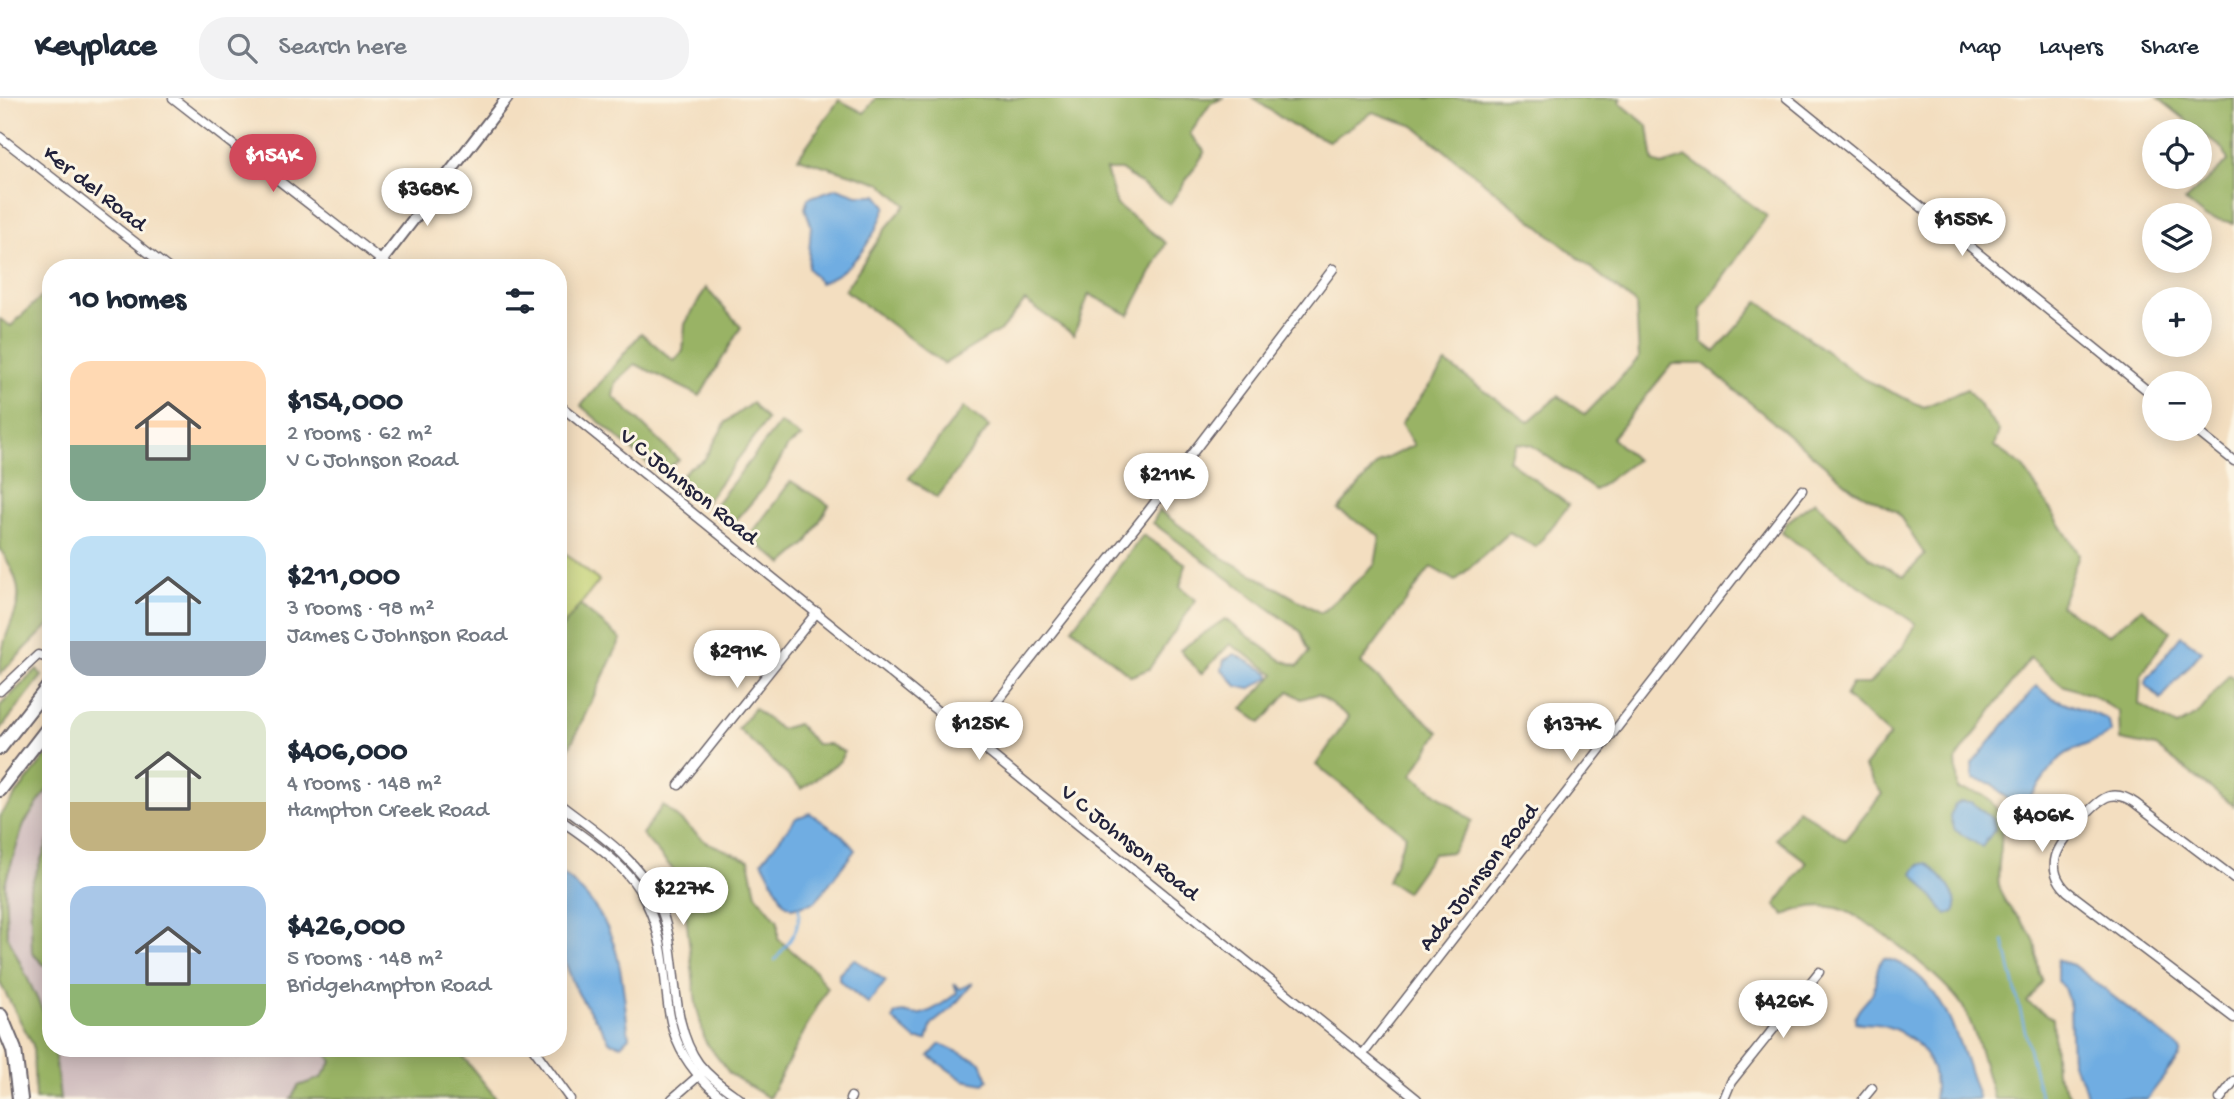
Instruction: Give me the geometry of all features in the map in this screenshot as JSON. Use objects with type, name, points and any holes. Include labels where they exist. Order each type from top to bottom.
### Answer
[{"type":"highway","points":[[0,1016],[14,1050],[20,1099]]},
{"type":"main road","points":[[387,259],[507,98]]},
{"type":"main road","points":[[0,748],[42,694]]},
{"type":"main road","points":[[0,790],[42,736]]},
{"type":"street","points":[[173,98],[375,259]]},
{"type":"street","points":[[1787,98],[2142,386]]},
{"type":"street","name":"Ker del Road","points":[[0,137],[156,259]]},
{"type":"street","points":[[970,736],[1149,510],[1333,269]]},
{"type":"street","name":"V C Johnson Road","points":[[567,411],[1417,1099]]},
{"type":"street","points":[[2209,441],[2234,461]]},
{"type":"street","name":"Ada Johnson Road","points":[[1363,1054],[1802,490]]},
{"type":"street","points":[[679,785],[817,612]]},
{"type":"street","points":[[0,691],[28,661],[42,655]]},
{"type":"street","points":[[2234,878],[2135,803],[2119,796],[2110,796],[2094,805],[2059,849],[2055,866],[2060,884],[2067,891],[2234,1018]]},
{"type":"street","points":[[567,810],[617,849],[643,877],[656,897],[671,938],[685,1035],[702,1073],[740,1099]]},
{"type":"street","points":[[567,825],[610,857],[646,901],[661,947],[671,1027],[677,1044],[724,1099]]},
{"type":"street","points":[[1724,1099],[1731,1082],[1819,972]]},
{"type":"street","points":[[540,1057],[570,1099]]},
{"type":"street","points":[[672,1099],[702,1073]]},
{"type":"street","points":[[2220,1099],[2234,1081]]},
{"type":"street","points":[[1863,1099],[1872,1088]]},
{"type":"shaded area","points":[[42,797],[42,858],[30,889],[32,953],[42,964],[42,1009],[7,935],[5,883],[24,824]]},
{"type":"shaded area","points":[[55,1057],[330,1057],[332,1060],[321,1078],[298,1086],[291,1099],[60,1099]]},
{"type":"green space","points":[[876,98],[1224,98],[1211,103],[1190,134],[1205,152],[1170,204],[1121,170],[1106,170],[1117,205],[1166,243],[1129,315],[1089,294],[1074,335],[1025,301],[1002,329],[944,364],[845,290],[886,228],[906,205],[881,183],[798,158],[839,100],[864,113]]},
{"type":"green space","points":[[1253,98],[1621,98],[1619,102],[1648,126],[1653,162],[1662,165],[1687,157],[1767,216],[1701,309],[1702,342],[1715,352],[1759,301],[1863,379],[1924,407],[1967,389],[1999,431],[1994,446],[2023,467],[2079,554],[2061,606],[2109,635],[2142,608],[2170,631],[2141,676],[2139,704],[2177,726],[2198,714],[2229,675],[2234,678],[2234,806],[2156,747],[2120,740],[2119,712],[2091,695],[2062,685],[2030,658],[1956,760],[1958,789],[1984,796],[1994,805],[1999,815],[2002,838],[1998,874],[2001,894],[2034,940],[2043,981],[2027,1002],[2053,1019],[2056,1073],[2072,1099],[1994,1099],[1977,1040],[1963,1007],[1924,966],[1885,935],[1850,913],[1837,908],[1817,906],[1785,915],[1775,905],[1807,862],[1776,839],[1798,809],[1845,840],[1882,794],[1864,767],[1890,735],[1845,696],[1852,684],[1869,684],[1903,647],[1916,624],[1782,533],[1787,522],[1815,501],[1871,559],[1904,576],[1925,555],[1897,512],[1853,489],[1704,364],[1672,364],[1612,438],[1636,460],[1595,490],[1531,445],[1517,443],[1508,460],[1569,505],[1536,547],[1509,533],[1455,581],[1431,567],[1361,663],[1439,732],[1412,775],[1472,821],[1452,852],[1433,854],[1406,892],[1388,881],[1406,835],[1316,765],[1349,717],[1318,694],[1301,699],[1289,691],[1261,723],[1242,709],[1275,674],[1230,644],[1201,674],[1180,650],[1225,619],[1281,660],[1298,666],[1309,652],[1301,632],[1153,523],[1159,510],[1220,556],[1321,613],[1375,565],[1380,536],[1338,510],[1379,462],[1414,445],[1401,424],[1446,363],[1528,422],[1558,396],[1585,415],[1639,358],[1636,304],[1414,126],[1373,112],[1329,141],[1291,125]]},
{"type":"green space","points":[[2158,98],[2234,98],[2234,223],[2212,218],[2212,203],[2185,201],[2198,189],[2212,189],[2212,176],[2228,161],[2223,149],[2212,140],[2212,119],[2185,119]]},
{"type":"green space","points":[[706,288],[741,327],[700,396],[635,364],[616,382],[613,396],[679,460],[660,474],[581,406],[641,333],[674,361],[683,351],[685,324]]},
{"type":"green space","points":[[42,296],[42,632],[0,674],[6,637],[18,599],[12,569],[0,549],[0,319],[11,326]]},
{"type":"green space","points":[[752,403],[767,420],[703,506],[673,487],[688,468],[704,460],[726,422]]},
{"type":"green space","points":[[964,407],[989,427],[937,498],[909,478]]},
{"type":"green space","points":[[780,423],[801,437],[788,446],[764,488],[731,526],[711,510]]},
{"type":"green space","points":[[791,481],[829,505],[807,543],[783,564],[749,537]]},
{"type":"green space","points":[[1143,535],[1186,564],[1180,587],[1196,600],[1149,669],[1131,676],[1072,628]]},
{"type":"green space","points":[[567,555],[599,581],[567,622]]},
{"type":"green space","points":[[580,605],[621,639],[567,753],[567,622]]},
{"type":"green space","points":[[37,669],[42,676],[0,730],[0,706]]},
{"type":"green space","points":[[754,708],[780,729],[798,724],[816,744],[829,744],[844,752],[840,761],[802,789],[738,729]]},
{"type":"green space","points":[[42,761],[42,797],[24,824],[5,883],[7,935],[42,1009],[42,1057],[55,1057],[60,1099],[35,1099],[33,1045],[0,983],[0,815]]},
{"type":"green space","points":[[663,805],[706,842],[749,860],[756,894],[778,921],[778,939],[814,970],[827,988],[769,1098],[730,1074],[705,1041],[696,1004],[682,880],[642,834]]},
{"type":"green space","points":[[42,857],[42,963],[32,953],[30,888]]},
{"type":"green space","points":[[329,1057],[463,1057],[497,1099],[291,1099],[298,1086],[321,1078],[332,1061]]},
{"type":"water","points":[[837,188],[857,195],[877,195],[886,206],[869,241],[853,262],[820,283],[808,268],[811,225],[805,208],[808,198]]},
{"type":"water","points":[[2181,636],[2202,651],[2161,699],[2146,685],[2147,679]]},
{"type":"water","points":[[1235,654],[1269,673],[1270,677],[1249,689],[1237,686],[1222,670],[1224,660]]},
{"type":"water","points":[[2036,686],[2053,698],[2105,718],[2109,721],[2111,732],[2063,756],[2029,798],[2016,809],[1993,784],[1973,779],[1972,764]]},
{"type":"water","points":[[1971,802],[1993,819],[1995,829],[1982,847],[1955,830],[1950,816],[1955,805]]},
{"type":"water","points":[[810,813],[844,837],[855,850],[815,902],[792,908],[784,903],[762,861],[796,818]]},
{"type":"water","points":[[1927,863],[1951,890],[1956,911],[1947,915],[1913,873],[1919,865]]},
{"type":"water","points":[[567,878],[597,910],[615,948],[629,1037],[621,1045],[609,1042],[567,968]]},
{"type":"water","points":[[1884,958],[1905,966],[1922,979],[1936,996],[1957,1036],[1979,1099],[1934,1099],[1935,1086],[1929,1062],[1915,1043],[1895,1029],[1855,1022],[1858,1011],[1872,994],[1879,965]]},
{"type":"water","points":[[854,959],[886,981],[868,1004],[839,980],[839,974]]},
{"type":"water","points":[[2057,960],[2073,965],[2178,1047],[2181,1052],[2179,1057],[2147,1099],[2088,1099],[2082,1079],[2072,1064],[2070,1006],[2064,987],[2057,981]]},
{"type":"water","points":[[954,983],[959,989],[973,983],[952,1008],[932,1024],[927,1040],[916,1040],[893,1020],[898,1013],[921,1014],[930,1011],[957,993]]},
{"type":"water","points":[[940,1044],[981,1062],[988,1080],[984,1084],[963,1080],[929,1056]]},
{"type":"waterway","points":[[775,960],[796,929],[799,907]]},
{"type":"waterway","points":[[2004,941],[2041,1099]]}]
